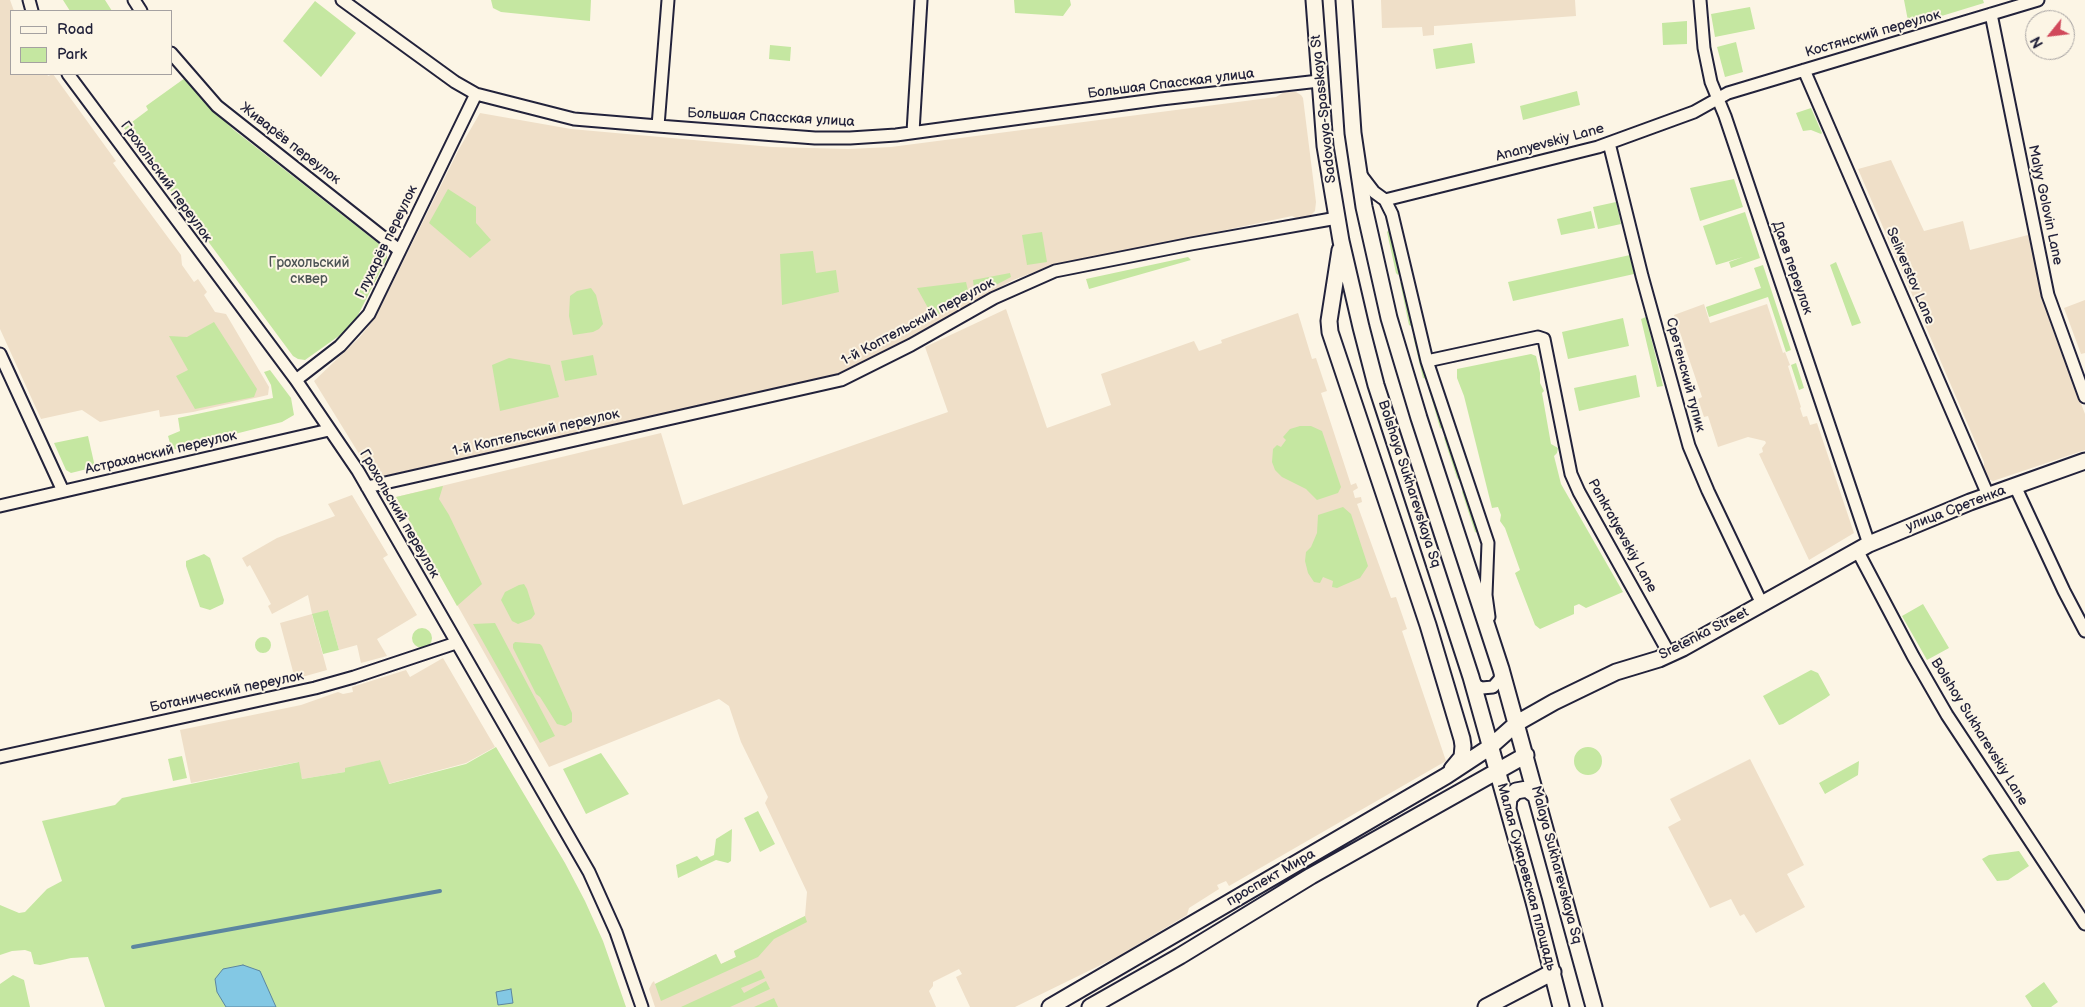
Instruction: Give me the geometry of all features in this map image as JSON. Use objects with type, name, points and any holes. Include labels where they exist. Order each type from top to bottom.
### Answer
[{"type":"main road","name":"Sadovaya-Spasskaya St","points":[[1314,0],[1325,146],[1337,218]]},
{"type":"main road","name":"Sadovaya-Spasskaya St","points":[[1344,0],[1348,72],[1358,169],[1376,263],[1404,370],[1492,638]]},
{"type":"main road","name":"Bolshaya Sukharevskaya Sq","points":[[1337,218],[1358,318],[1376,385],[1471,677],[1490,747]]},
{"type":"main road","points":[[1341,242],[1329,320],[1330,332],[1428,625],[1462,739],[1464,752],[1446,776]]},
{"type":"main road","points":[[2016,486],[2085,460]]},
{"type":"main road","name":"улица Сретенка","points":[[1762,604],[1863,547],[1988,495],[2016,486]]},
{"type":"main road","name":"Sretenka Street","points":[[1490,747],[1517,723],[1616,672],[1670,654],[1762,604]]},
{"type":"main road","points":[[1492,638],[1517,723]]},
{"type":"main road","name":"Malaya Sukharevskaya Sq","points":[[1517,723],[1594,1007]]},
{"type":"main road","name":"проспект Мира","points":[[1050,1007],[1446,776],[1490,747]]},
{"type":"main road","name":"Малая Сухаревская площадь","points":[[1490,747],[1553,972],[1559,1003]]},
{"type":"main road","name":"проспект Мира","points":[[1090,1007],[1180,956],[1311,876],[1526,755]]},
{"type":"main road","points":[[1508,809],[1509,798],[1516,790],[1527,789],[1539,801]]},
{"type":"main road","points":[[1486,1007],[1553,972]]},
{"type":"street","name":"Большая Спасская улица","points":[[342,0],[455,82],[476,94],[574,119],[815,138],[850,138],[913,132],[1161,99],[1319,82]]},
{"type":"street","points":[[658,126],[668,0]]},
{"type":"street","points":[[913,132],[921,0]]},
{"type":"street","name":"Даев переулок","points":[[1700,0],[1704,48],[1711,82],[1728,124],[1863,547]]},
{"type":"street","name":"Костянский переулок","points":[[1717,99],[1728,93],[2038,0]]},
{"type":"street","name":"Malyy Golovin Lane","points":[[1990,14],[2048,295],[2085,397]]},
{"type":"street","name":"Живарёв переулок","points":[[172,53],[217,106],[399,250]]},
{"type":"street","name":"Seliverstov Lane","points":[[1804,70],[1988,495]]},
{"type":"street","name":"Грохольский переулок","points":[[69,75],[296,380],[367,487],[589,872],[616,932],[642,1007]]},
{"type":"street","name":"Глухарёв переулок","points":[[296,380],[330,355],[356,330],[373,306],[476,94]]},
{"type":"street","name":"Ananyevskiy Lane","points":[[1386,200],[1609,143],[1694,112],[1717,99]]},
{"type":"street","name":"Сретенский тупик","points":[[1609,143],[1642,276],[1689,446],[1708,491],[1762,604]]},
{"type":"street","points":[[1358,169],[1365,182],[1374,192],[1386,200],[1392,214],[1427,361],[1488,543],[1486,595],[1492,638]]},
{"type":"street","name":"1-й Коптельский переулок","points":[[367,487],[841,380],[911,345],[994,298],[1055,271],[1165,248],[1337,218]]},
{"type":"street","name":"Pankratyevskiy Lane","points":[[1427,361],[1531,338],[1538,337],[1544,339],[1571,474],[1579,492],[1670,654]]},
{"type":"street","points":[[0,354],[63,491]]},
{"type":"street","name":"Астраханский переулок","points":[[0,506],[329,430]]},
{"type":"street","points":[[2016,486],[2064,591],[2085,631]]},
{"type":"street","name":"Bolshoy Sukharevskiy Lane","points":[[1863,547],[1913,656],[1947,716],[2085,924]]},
{"type":"street","name":"Ботанический переулок","points":[[0,757],[315,688],[456,643]]},
{"type":"street","points":[[1471,677],[1477,686],[1488,689],[1497,684],[1502,674],[1501,669]]},
{"type":"shaded area","points":[[0,0],[10,0],[14,10],[10,10],[10,75],[54,75],[116,161],[113,163],[181,255],[182,265],[194,282],[198,279],[207,292],[204,295],[215,312],[226,314],[269,387],[268,395],[193,412],[160,417],[159,410],[100,422],[82,410],[41,419],[0,329]]},
{"type":"shaded area","points":[[1381,0],[1575,0],[1576,16],[1434,26],[1434,35],[1423,36],[1422,27],[1382,28]]},
{"type":"shaded area","points":[[1284,92],[1296,92],[1303,98],[1316,202],[1315,211],[1311,215],[1298,219],[1292,216],[1046,268],[1013,280],[840,376],[374,478],[314,381],[359,338],[371,323],[459,149],[480,113],[571,129],[772,147],[848,149],[891,147],[1276,97]]},
{"type":"shaded area","points":[[1891,160],[1924,231],[1963,221],[1970,250],[2028,235],[2051,325],[2085,414],[2085,450],[1993,481],[1986,478],[1984,462],[1858,169]]},
{"type":"shaded area","points":[[2085,300],[2085,353],[2081,354],[2064,308]]},
{"type":"shaded area","points":[[1704,304],[1710,323],[1767,304],[1783,353],[1785,352],[1790,365],[1788,366],[1803,417],[1807,416],[1810,425],[1817,423],[1854,533],[1809,560],[1759,454],[1763,452],[1762,448],[1766,443],[1765,441],[1748,437],[1718,447],[1708,416],[1704,417],[1698,399],[1702,397],[1674,315]]},
{"type":"shaded area","points":[[1006,309],[1047,428],[1111,405],[1101,374],[1194,341],[1199,351],[1222,343],[1221,340],[1298,313],[1312,359],[1316,358],[1327,391],[1321,393],[1351,485],[1356,483],[1358,488],[1353,491],[1355,498],[1361,497],[1362,502],[1357,504],[1391,598],[1396,597],[1407,629],[1402,631],[1446,761],[1229,886],[1226,881],[1217,885],[1219,889],[1189,908],[1187,915],[1117,957],[1015,1007],[970,1007],[956,977],[962,974],[959,969],[933,982],[933,986],[929,991],[936,1007],[655,1007],[649,989],[654,981],[655,984],[716,954],[721,964],[736,957],[734,951],[805,916],[807,892],[765,803],[768,797],[741,742],[729,706],[719,699],[549,767],[396,497],[661,433],[683,505],[948,412],[925,347]]},
{"type":"shaded area","points":[[352,495],[388,555],[383,558],[417,615],[377,639],[387,656],[361,663],[357,645],[339,650],[328,610],[312,615],[327,670],[295,679],[280,623],[312,614],[308,595],[272,614],[268,606],[271,604],[250,565],[247,567],[242,558],[277,538],[335,516],[328,504]]},
{"type":"shaded area","points":[[443,658],[495,747],[466,763],[388,784],[380,760],[345,769],[345,772],[302,779],[298,762],[191,783],[180,730],[301,705],[338,692],[343,694],[353,692],[352,687],[406,670],[410,677]]},
{"type":"shaded area","points":[[1750,759],[1804,865],[1787,874],[1805,907],[1756,933],[1744,914],[1740,916],[1731,899],[1710,908],[1668,827],[1681,820],[1670,799]]},
{"type":"green space","points":[[63,0],[105,0],[111,10],[69,10]]},
{"type":"green space","points":[[491,0],[591,0],[590,21],[501,12],[493,8]]},
{"type":"green space","points":[[1014,0],[1070,0],[1071,5],[1063,16],[1015,13]]},
{"type":"green space","points":[[1904,0],[1983,0],[1984,3],[1909,26]]},
{"type":"green space","points":[[315,1],[356,33],[321,77],[283,41]]},
{"type":"green space","points":[[1750,7],[1755,29],[1715,37],[1711,14]]},
{"type":"green space","points":[[1687,21],[1687,44],[1663,45],[1662,23]]},
{"type":"green space","points":[[1736,42],[1743,72],[1725,77],[1717,47]]},
{"type":"green space","points":[[1472,43],[1475,63],[1436,69],[1433,49]]},
{"type":"green space","points":[[770,45],[791,47],[790,61],[769,59]]},
{"type":"green space","name":"Грохольский сквер","points":[[185,78],[199,96],[234,130],[383,247],[387,253],[387,258],[356,319],[343,333],[305,360],[293,356],[124,128],[148,110],[146,106]]},
{"type":"green space","points":[[1577,91],[1580,105],[1523,120],[1520,106]]},
{"type":"green space","points":[[1811,108],[1821,134],[1811,130],[1803,131],[1796,113]]},
{"type":"green space","points":[[1734,179],[1743,207],[1700,221],[1690,188]]},
{"type":"green space","points":[[448,189],[476,207],[476,223],[491,240],[470,258],[429,223]]},
{"type":"green space","points":[[1616,202],[1621,224],[1598,229],[1593,207]]},
{"type":"green space","points":[[1591,211],[1595,228],[1561,235],[1557,219]]},
{"type":"green space","points":[[1745,212],[1760,258],[1731,268],[1729,262],[1743,257],[1716,265],[1703,226]]},
{"type":"green space","points":[[1389,230],[1400,273],[1398,275],[1387,232]]},
{"type":"green space","points":[[1042,232],[1047,262],[1027,265],[1022,235]]},
{"type":"green space","points":[[813,251],[816,273],[836,270],[839,292],[782,305],[780,254]]},
{"type":"green space","points":[[1630,255],[1634,274],[1513,301],[1508,282]]},
{"type":"green space","points":[[1188,257],[1191,260],[1089,289],[1086,279]]},
{"type":"green space","points":[[1836,262],[1861,323],[1852,326],[1830,265]]},
{"type":"green space","points":[[1763,265],[1791,350],[1786,352],[1768,297],[1709,317],[1706,307],[1761,288],[1754,268]]},
{"type":"green space","points":[[1010,273],[1011,277],[975,296],[973,280]]},
{"type":"green space","points":[[966,282],[970,299],[933,317],[917,288]]},
{"type":"green space","points":[[1400,282],[1402,283],[1411,326],[1409,325]]},
{"type":"green space","points":[[591,288],[596,295],[603,324],[593,332],[573,335],[569,316],[570,296],[577,291]]},
{"type":"green space","points":[[1646,317],[1663,386],[1657,387],[1641,319]]},
{"type":"green space","points":[[1623,318],[1629,346],[1568,359],[1562,332]]},
{"type":"green space","points":[[214,322],[257,389],[254,397],[195,409],[176,376],[188,370],[169,336],[187,337]]},
{"type":"green space","points":[[1413,336],[1415,337],[1426,379],[1423,378]]},
{"type":"green space","points":[[1531,354],[1536,356],[1540,383],[1544,391],[1542,393],[1551,444],[1558,448],[1554,456],[1561,484],[1623,592],[1586,608],[1579,604],[1574,606],[1574,614],[1540,629],[1535,625],[1515,573],[1520,570],[1505,528],[1500,521],[1501,515],[1498,507],[1492,508],[1464,396],[1457,378],[1457,369]]},
{"type":"green space","points":[[593,355],[597,375],[565,381],[561,361]]},
{"type":"green space","points":[[509,358],[550,365],[559,397],[500,411],[492,365]]},
{"type":"green space","points":[[1796,363],[1804,388],[1799,390],[1791,365]]},
{"type":"green space","points":[[270,370],[291,398],[294,415],[282,422],[172,450],[168,436],[180,431],[178,418],[273,398],[271,385],[264,372]]},
{"type":"green space","points":[[1636,375],[1640,397],[1579,411],[1574,388]]},
{"type":"green space","points":[[1428,386],[1444,427],[1443,429],[1440,428]]},
{"type":"green space","points":[[1300,426],[1311,426],[1322,431],[1341,487],[1338,493],[1317,500],[1306,489],[1282,477],[1275,470],[1272,462],[1273,449],[1277,445],[1281,447],[1286,440],[1283,437],[1290,429]]},
{"type":"green space","points":[[88,436],[95,467],[71,473],[66,470],[54,443]]},
{"type":"green space","points":[[1445,436],[1460,477],[1459,480],[1444,438]]},
{"type":"green space","points":[[443,486],[439,499],[449,515],[482,584],[457,606],[396,497]]},
{"type":"green space","points":[[1463,490],[1465,491],[1478,533],[1475,532],[1462,492]]},
{"type":"green space","points":[[1343,507],[1351,514],[1368,566],[1360,578],[1337,588],[1332,587],[1333,581],[1323,577],[1320,583],[1314,582],[1308,573],[1305,561],[1306,552],[1311,547],[1317,533],[1318,515]]},
{"type":"green space","points":[[204,554],[210,558],[224,600],[223,604],[210,610],[200,607],[186,566],[186,561]]},
{"type":"green space","points":[[524,584],[535,614],[531,619],[518,624],[512,621],[501,600],[505,592]]},
{"type":"green space","points":[[1923,604],[1949,648],[1927,660],[1902,616]]},
{"type":"green space","points":[[328,610],[339,650],[323,654],[312,614]]},
{"type":"green space","points":[[495,623],[555,736],[540,743],[473,624]]},
{"type":"green space","points":[[418,628],[426,628],[432,634],[432,642],[426,648],[418,648],[412,642],[412,634]]},
{"type":"green space","points":[[260,637],[266,637],[271,642],[269,651],[260,653],[255,648],[255,642]]},
{"type":"green space","points":[[515,642],[540,644],[542,646],[572,713],[572,722],[565,726],[557,724],[540,697],[536,694],[513,648]]},
{"type":"green space","points":[[1811,670],[1818,673],[1830,695],[1779,725],[1763,696]]},
{"type":"green space","points":[[496,747],[565,863],[585,901],[603,941],[626,1007],[105,1007],[88,957],[71,958],[40,965],[34,964],[31,952],[25,950],[12,951],[0,955],[0,905],[19,913],[25,912],[47,889],[62,881],[42,821],[115,805],[122,798],[299,762],[302,779],[345,772],[345,768],[380,760],[389,784],[466,764]]},
{"type":"green space","points":[[1588,747],[1598,751],[1602,761],[1598,771],[1588,775],[1578,771],[1574,761],[1578,751]]},
{"type":"green space","points":[[601,753],[629,794],[586,814],[563,769]]},
{"type":"green space","points":[[182,756],[187,778],[173,781],[168,759]]},
{"type":"green space","points":[[1859,761],[1858,775],[1825,794],[1819,783]]},
{"type":"green space","points":[[758,811],[775,844],[760,852],[744,818]]},
{"type":"green space","points":[[732,829],[731,861],[728,863],[716,860],[678,878],[676,865],[697,856],[701,861],[714,855],[716,839]]},
{"type":"green space","points":[[2019,851],[2029,866],[2008,880],[1997,881],[1982,859],[1989,855]]},
{"type":"green space","points":[[805,916],[807,922],[774,939],[758,957],[661,1001],[655,984],[716,954],[721,964],[736,957],[734,951]]},
{"type":"green space","points":[[761,970],[765,978],[741,988],[744,993],[766,981],[770,989],[730,1007],[681,1007]]},
{"type":"green space","points":[[13,975],[24,980],[30,1007],[0,1007],[0,984]]},
{"type":"green space","points":[[2044,982],[2058,1002],[2051,1007],[2032,1007],[2025,996]]},
{"type":"green space","points":[[774,998],[778,1007],[754,1007]]},
{"type":"water","points":[[243,965],[260,971],[276,1007],[226,1007],[217,992],[215,979],[223,969]]},
{"type":"water","points":[[511,989],[513,1003],[498,1005],[496,992]]},
{"type":"waterway","points":[[133,947],[440,891]]}]
